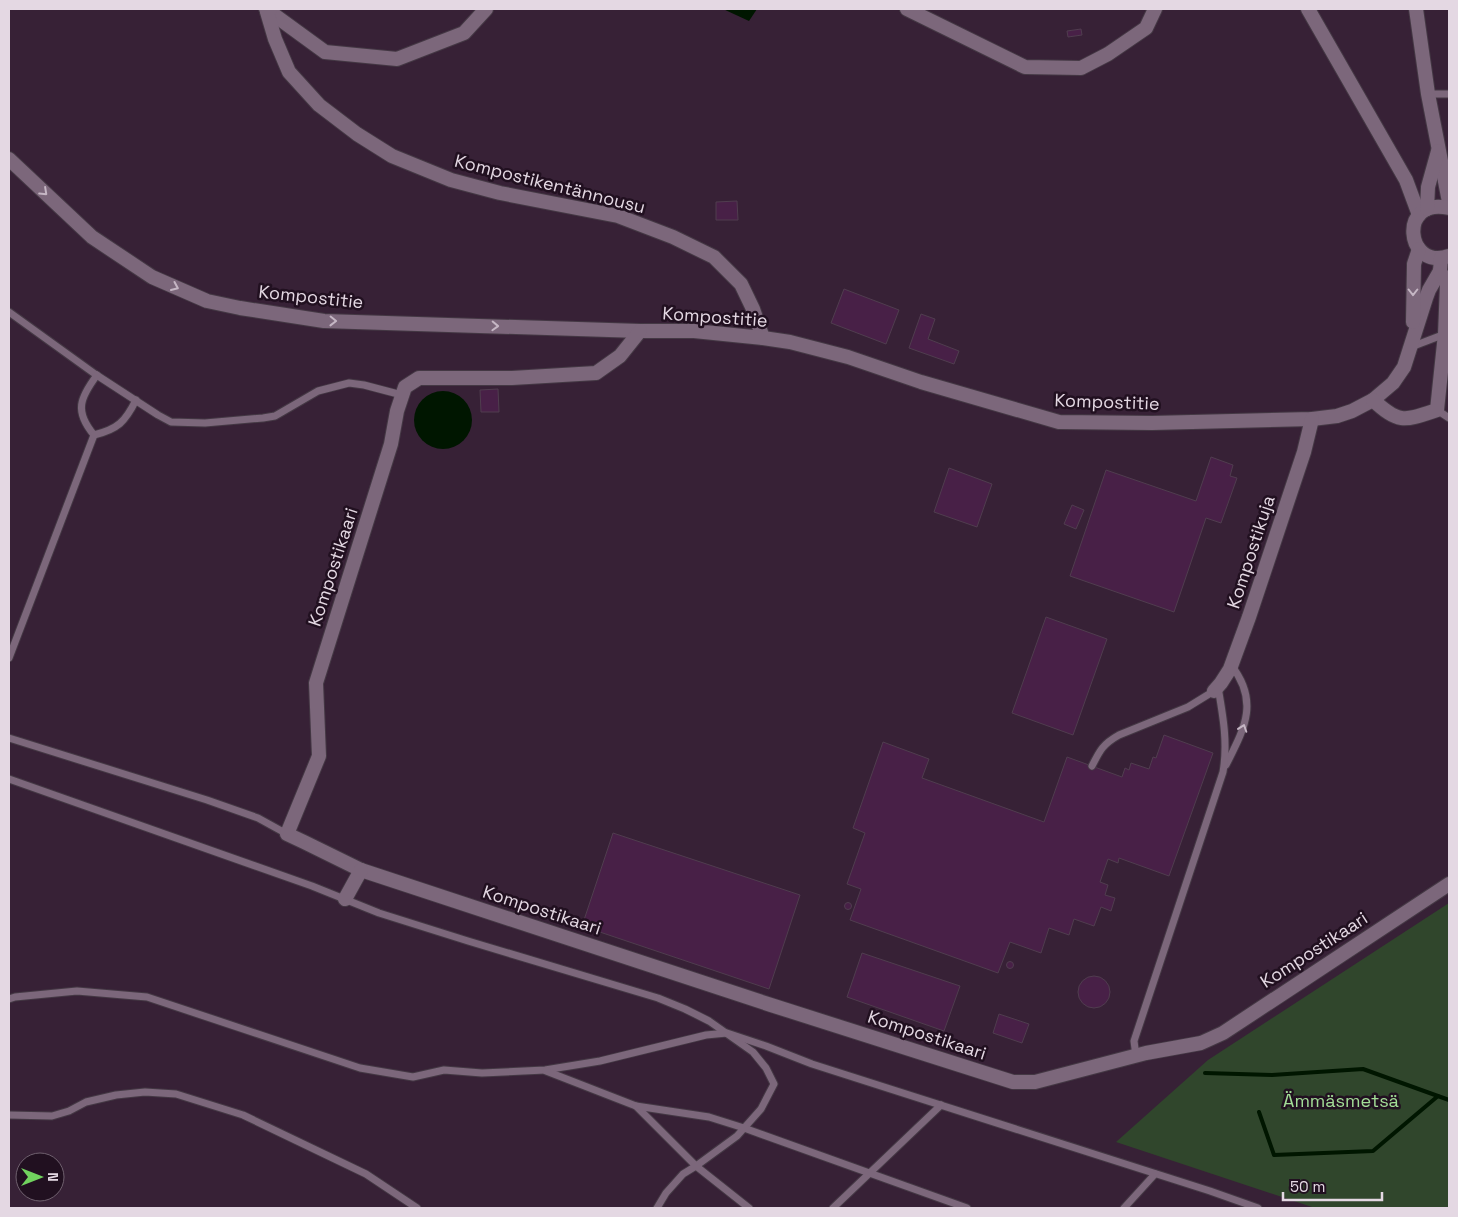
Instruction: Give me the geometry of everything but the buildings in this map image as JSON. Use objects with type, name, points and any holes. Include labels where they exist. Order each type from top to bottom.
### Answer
[{"type":"street","points":[[268,10],[325,52],[397,59],[464,33],[486,9]]},
{"type":"street","points":[[907,9],[1025,67],[1081,68],[1108,54],[1146,28],[1155,9]]},
{"type":"street","points":[[1308,9],[1423,212]]},
{"type":"street","points":[[1416,9],[1428,94],[1438,150],[1447,179],[1449,202]]},
{"type":"street","name":"Kompostikentännousu","points":[[268,10],[274,39],[289,72],[318,105],[357,134],[392,156],[451,180],[500,193],[618,216],[673,237],[714,257],[741,284],[753,309],[763,338]]},
{"type":"street","points":[[1373,400],[1388,414],[1399,418],[1413,418],[1436,410],[1446,334],[1445,270],[1433,257],[1419,249],[1414,241],[1412,232],[1414,223],[1423,212],[1438,150]]},
{"type":"street","name":"Kompostitie","points":[[9,159],[92,237],[152,277],[207,301],[324,321],[694,331],[763,338],[790,342],[848,357],[921,382],[1059,422],[1152,423],[1312,420],[1337,416],[1352,411],[1373,400],[1393,383],[1404,367],[1429,290],[1445,270]]},
{"type":"street","points":[[1423,212],[1439,206],[1449,208]]},
{"type":"street","name":"Kompostitie","points":[[1412,341],[1414,264],[1419,249]]},
{"type":"street","points":[[402,395],[405,387],[419,378],[512,378],[596,373],[620,356],[640,331]]},
{"type":"street","name":"Kompostikaari","points":[[402,395],[391,444],[316,683],[319,756],[287,834],[361,870],[771,1005],[1013,1082],[1035,1082],[1136,1056],[1202,1043],[1223,1033],[1449,884]]},
{"type":"street","name":"Kompostikuja","points":[[1216,689],[1231,665],[1301,461],[1312,420]]},
{"type":"street","points":[[345,899],[361,870]]},
{"type":"lane","points":[[1428,94],[1449,94]]},
{"type":"lane","points":[[9,312],[97,375],[171,422],[205,423],[274,416],[318,392],[348,383],[364,385],[402,395]]},
{"type":"lane","points":[[1412,341],[1446,334]]},
{"type":"lane","points":[[94,435],[88,428],[81,412],[82,401],[97,375]]},
{"type":"lane","points":[[94,435],[112,430],[122,423],[136,400]]},
{"type":"lane","points":[[1436,410],[1449,418]]},
{"type":"lane","points":[[9,658],[94,435]]},
{"type":"lane","points":[[1222,772],[1244,728],[1247,715],[1244,686],[1239,674],[1231,665]]},
{"type":"lane","points":[[1092,766],[1103,746],[1109,741],[1119,735],[1188,707],[1216,689],[1225,734],[1225,756],[1222,772],[1134,1041],[1136,1056]]},
{"type":"lane","points":[[9,738],[207,800],[258,818],[287,834]]},
{"type":"lane","points":[[9,779],[312,886],[379,913],[658,998],[685,1009],[727,1033],[753,1052],[766,1068],[774,1084],[761,1109],[737,1136],[683,1174],[666,1193],[657,1208]]},
{"type":"lane","points":[[9,999],[77,991],[147,997],[360,1068],[413,1077],[444,1070],[482,1072],[546,1070],[600,1061],[706,1035],[727,1033],[812,1064],[1258,1208]]},
{"type":"lane","points":[[546,1070],[636,1106],[709,1117],[744,1128],[968,1208]]},
{"type":"lane","points":[[9,1115],[52,1116],[86,1102],[116,1095],[145,1092],[176,1094],[242,1115],[366,1174],[417,1208]]},
{"type":"lane","points":[[833,1208],[941,1105]]},
{"type":"lane","points":[[636,1106],[696,1166],[750,1208]]},
{"type":"lane","points":[[1124,1208],[1155,1174]]},
{"type":"shaded area","points":[[9,9],[1449,9],[1449,1208],[9,1208]]},
{"type":"shaded area","points":[[723,9],[757,9],[749,21]]},
{"type":"shaded area","points":[[437,391],[449,391],[464,399],[472,414],[472,426],[464,441],[449,449],[437,449],[422,441],[414,426],[414,414],[422,399]]},
{"type":"green space","name":"Ämmäsmetsä","points":[[1449,903],[1449,1208],[1315,1208],[1116,1142],[1208,1060]]},
{"type":"waterway","points":[[1205,1073],[1272,1075],[1363,1069],[1449,1100]]},
{"type":"waterway","points":[[1259,1112],[1274,1155],[1373,1151],[1438,1096]]}]
